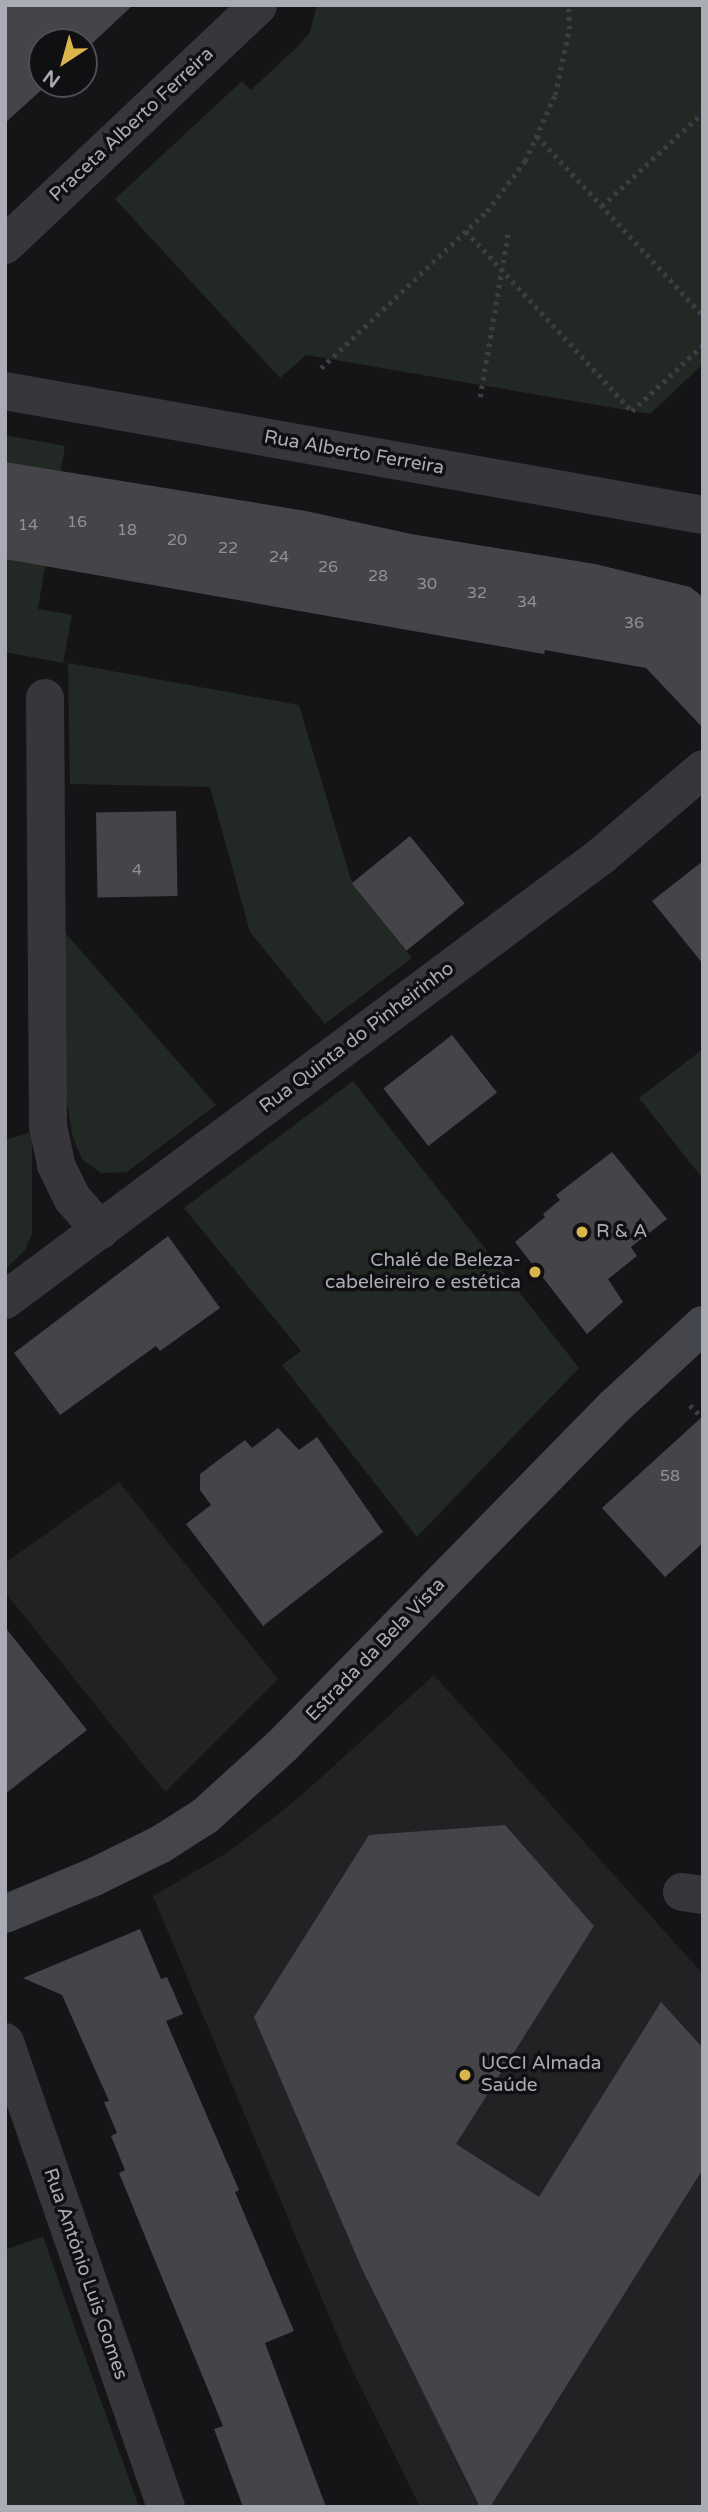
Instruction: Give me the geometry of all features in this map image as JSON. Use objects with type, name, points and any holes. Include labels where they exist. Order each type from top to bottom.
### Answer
[{"type":"street","name":"Praceta Alberto Ferreira","points":[[5,245],[258,6]]},
{"type":"street","name":"Rua Alberto Ferreira","points":[[5,391],[703,515]]},
{"type":"street","points":[[44,698],[48,1126],[56,1165],[72,1198],[100,1230]]},
{"type":"street","name":"Rua Quinta do Pinheirinho","points":[[5,1300],[600,857],[703,769]]},
{"type":"street","name":"Estrada da Bela Vista","points":[[5,1914],[94,1877],[160,1844],[205,1816],[282,1746],[605,1416],[703,1325]]},
{"type":"street","name":"Rua António Luis Gomes","points":[[5,2042],[166,2507]]},
{"type":"path","points":[[321,368],[466,230],[507,186],[525,161],[555,94],[569,29],[568,5]]},
{"type":"path","points":[[602,206],[703,112]]},
{"type":"path","points":[[537,136],[703,315]]},
{"type":"path","points":[[466,230],[502,273],[632,411],[703,345]]},
{"type":"path","points":[[480,397],[508,233]]},
{"type":"path","points":[[690,1405],[703,1419]]},
{"type":"shaded area","points":[[317,5],[703,5],[703,364],[650,414],[306,355],[280,378],[115,199],[242,81],[251,90],[297,47],[310,32]]},
{"type":"shaded area","points":[[5,435],[65,446],[38,609],[72,615],[63,663],[5,652]]},
{"type":"shaded area","points":[[68,663],[299,705],[352,883],[412,958],[325,1024],[250,932],[210,787],[70,784]]},
{"type":"shaded area","points":[[61,928],[216,1105],[127,1172],[101,1173],[82,1159],[73,1138],[66,1097]]},
{"type":"shaded area","points":[[703,1049],[703,1179],[639,1098]]},
{"type":"shaded area","points":[[353,1081],[579,1368],[417,1537],[282,1365],[301,1351],[184,1208]]},
{"type":"shaded area","points":[[32,1132],[32,1234],[25,1250],[5,1270],[5,1140]]},
{"type":"shaded area","points":[[119,1482],[278,1679],[165,1792],[5,1592],[5,1563]]},
{"type":"shaded area","name":"UCCI Almada Saúde","points":[[434,1675],[703,1974],[703,2507],[420,2507],[348,2361],[153,1896],[223,1855],[259,1829],[303,1794]]},
{"type":"shaded area","points":[[43,2236],[139,2507],[5,2507],[5,2250]]},
{"type":"building","points":[[5,5],[133,5],[98,38],[98,28],[28,28],[28,98],[33,98],[5,123]]},
{"type":"building","points":[[5,462],[306,511],[411,534],[595,564],[690,587],[703,597],[703,728],[646,668],[545,650],[544,654],[5,559]]},
{"type":"building","points":[[176,811],[177,896],[97,897],[96,812]]},
{"type":"building","points":[[410,836],[465,904],[406,951],[352,883]]},
{"type":"building","points":[[703,861],[703,964],[652,901]]},
{"type":"building","points":[[452,1035],[497,1093],[428,1146],[383,1089]]},
{"type":"building","points":[[612,1152],[667,1219],[631,1247],[637,1256],[608,1279],[623,1302],[587,1334],[515,1242],[545,1217],[543,1214],[560,1200],[556,1195]]},
{"type":"building","points":[[168,1236],[220,1308],[160,1351],[156,1346],[60,1415],[14,1353]]},
{"type":"building","points":[[703,1416],[703,1543],[665,1577],[602,1508]]},
{"type":"building","points":[[278,1428],[299,1450],[317,1437],[383,1532],[263,1626],[186,1524],[211,1505],[200,1490],[200,1474],[245,1440],[252,1448]]},
{"type":"building","points":[[5,1627],[87,1730],[5,1794]]},
{"type":"building","points":[[505,1825],[594,1926],[456,2144],[539,2197],[661,2002],[703,2048],[703,2169],[490,2507],[480,2507],[362,2269],[254,2017],[369,1835]]},
{"type":"building","points":[[140,1929],[161,1979],[167,1977],[183,2014],[166,2021],[239,2190],[235,2192],[294,2331],[265,2343],[326,2507],[243,2507],[214,2429],[223,2426],[119,2173],[125,2170],[111,2136],[117,2133],[104,2102],[109,2101],[62,1995],[23,1978]]},
{"type":"place","name":"R & A","points":[[582,1232]]},
{"type":"place","name":"Chalé de Beleza- cabeleireiro e estética","points":[[535,1272]]},
{"type":"place","name":"UCCI Almada Saúde","points":[[465,2075]]}]
